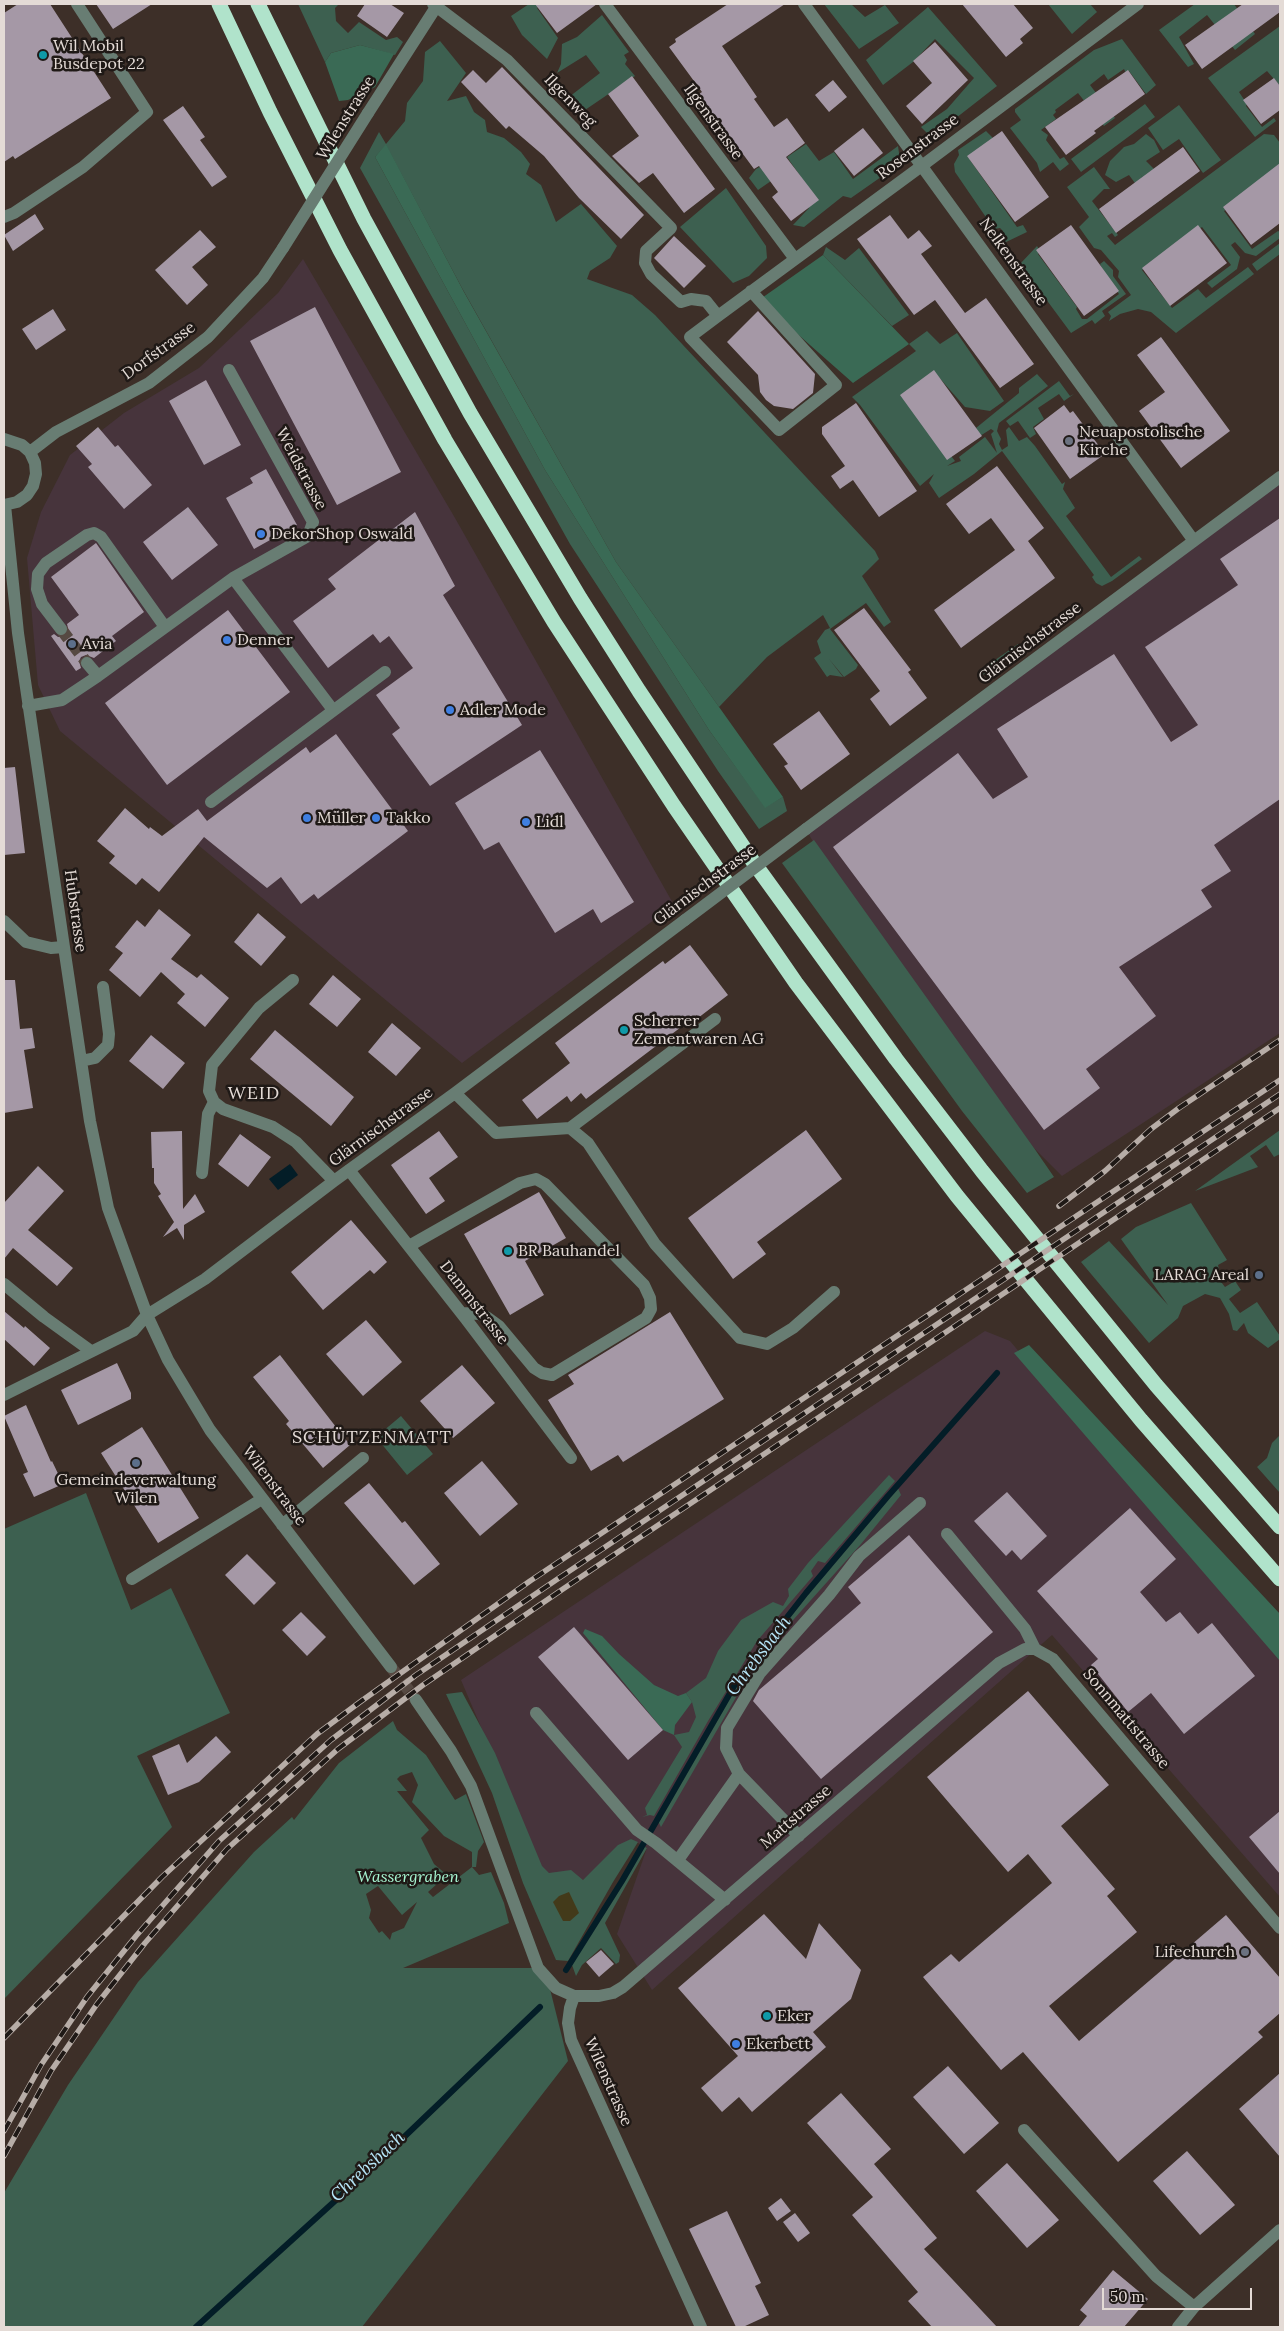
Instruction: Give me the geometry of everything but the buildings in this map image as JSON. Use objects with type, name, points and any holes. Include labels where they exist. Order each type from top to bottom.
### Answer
[{"type":"highway","points":[[219,4],[340,250],[445,440],[554,622],[674,806],[796,983],[957,1196],[1141,1420],[1280,1579]]},
{"type":"highway","points":[[258,4],[364,219],[470,413],[615,652],[754,863],[890,1051],[988,1178],[1156,1384],[1280,1527]]},
{"type":"street","points":[[4,217],[14,213],[83,168],[147,112],[77,4]]},
{"type":"street","name":"Ilgenstrasse","points":[[605,4],[794,259]]},
{"type":"street","name":"Nelkenstrasse","points":[[804,4],[923,165],[1194,541]]},
{"type":"street","name":"Rosenstrasse","points":[[751,292],[836,385],[779,430],[690,337],[1138,4]]},
{"type":"street","name":"Wilenstrasse","points":[[283,248],[436,5]]},
{"type":"street","name":"Ilgenweg","points":[[436,5],[507,60],[671,228],[646,251],[645,263],[651,274],[681,302],[690,299],[706,301],[718,316]]},
{"type":"street","name":"Dorfstrasse","points":[[30,452],[56,432],[149,383],[208,337],[263,278],[283,248]]},
{"type":"street","name":"Weidstrasse","points":[[28,706],[62,700],[233,578],[308,536],[313,522],[229,370]]},
{"type":"street","points":[[4,439],[22,445],[30,452],[36,468],[33,486],[27,495],[17,502],[4,505]]},
{"type":"street","name":"Glärnischstrasse","points":[[4,1395],[132,1331],[147,1315],[205,1279],[1280,477]]},
{"type":"street","name":"Hubstrasse","points":[[4,505],[28,706],[90,1121],[108,1208],[147,1315]]},
{"type":"street","points":[[61,629],[42,604],[37,589],[38,574],[46,563],[87,534],[94,533],[101,537],[165,627]]},
{"type":"street","points":[[233,578],[333,710]]},
{"type":"street","points":[[87,663],[98,676]]},
{"type":"street","points":[[211,802],[385,672]]},
{"type":"street","points":[[4,921],[26,942],[51,948],[64,947]]},
{"type":"street","points":[[293,980],[259,1008],[212,1065],[209,1091],[214,1102],[223,1109],[273,1127],[296,1142],[334,1181]]},
{"type":"street","points":[[81,1061],[95,1058],[108,1045],[109,1034],[103,987]]},
{"type":"street","points":[[455,1093],[496,1133],[570,1128],[715,1019]]},
{"type":"street","points":[[202,1173],[208,1114],[214,1102]]},
{"type":"street","points":[[570,1128],[588,1143],[655,1244],[740,1338],[767,1344],[793,1328],[834,1292]]},
{"type":"street","name":"Dammstrasse","points":[[349,1170],[462,1313],[571,1458]]},
{"type":"street","points":[[409,1246],[520,1183],[536,1179],[545,1184],[644,1285],[650,1298],[651,1309],[646,1318],[552,1375],[542,1373],[534,1368],[499,1326],[488,1318],[479,1314],[462,1313]]},
{"type":"street","points":[[4,1284],[44,1317],[91,1351]]},
{"type":"street","name":"Wilenstrasse","points":[[147,1315],[168,1360],[210,1430],[391,1667]]},
{"type":"street","points":[[282,1525],[363,1458]]},
{"type":"street","points":[[132,1579],[262,1498]]},
{"type":"street","points":[[799,1836],[739,1774],[726,1748],[726,1728],[760,1673],[829,1595],[859,1556],[920,1502]]},
{"type":"street","points":[[947,1534],[1025,1629],[1034,1649]]},
{"type":"street","name":"Mattstrasse","points":[[574,1996],[599,1996],[613,1993],[623,1987],[999,1663],[1015,1653],[1034,1649]]},
{"type":"street","name":"Sonnmattstrasse","points":[[1034,1649],[1053,1659],[1280,1928]]},
{"type":"street","points":[[416,1700],[452,1751],[471,1786],[538,1968],[556,1988],[574,1996]]},
{"type":"street","points":[[536,1713],[636,1830],[678,1860],[725,1900]]},
{"type":"street","points":[[678,1860],[739,1774]]},
{"type":"street","name":"Wilenstrasse","points":[[574,1996],[568,2023],[571,2040],[701,2327]]},
{"type":"street","points":[[1024,2130],[1156,2276],[1194,2307]]},
{"type":"street","points":[[1178,2327],[1194,2307],[1280,2230]]},
{"type":"shaded area","points":[[303,259],[455,518],[674,905],[462,1063],[60,731],[38,685],[27,558],[41,512],[70,455],[124,413],[199,368],[278,293]]},
{"type":"shaded area","points":[[1280,477],[1280,1033],[1062,1176],[1034,1148],[828,869],[806,829]]},
{"type":"shaded area","points":[[985,1331],[1010,1341],[1218,1588],[1280,1656],[1280,1897],[1052,1635],[652,1990],[617,1934],[647,1848],[631,1839],[583,1880],[544,1875],[461,1680]]},
{"type":"green space","points":[[298,4],[339,4],[335,8],[336,21],[348,33],[359,22],[386,40],[397,37],[403,42],[395,55],[360,45],[331,53],[325,62]]},
{"type":"green space","points":[[529,4],[542,4],[537,8],[558,38],[547,59],[522,35],[511,16]]},
{"type":"green space","points":[[824,4],[851,4],[865,17],[885,5],[899,23],[859,49]]},
{"type":"green space","points":[[1048,4],[1090,4],[1097,12],[1072,34]]},
{"type":"green space","points":[[1195,4],[1234,4],[1255,34],[1235,50],[1207,15],[1179,37],[1194,64],[1188,67],[1159,30]]},
{"type":"green space","points":[[928,7],[997,86],[947,125],[927,133],[921,127],[947,109],[974,78],[935,39],[913,62],[883,85],[866,60]]},
{"type":"green space","points":[[602,15],[629,52],[624,55],[627,60],[625,64],[635,76],[585,110],[577,100],[568,106],[569,97],[600,73],[586,55],[557,73],[561,64],[562,44],[577,37]]},
{"type":"green space","points":[[1280,26],[1280,86],[1267,71],[1239,92],[1247,104],[1246,106],[1262,127],[1274,118],[1276,121],[1255,137],[1208,78]]},
{"type":"green space","points":[[1122,39],[1156,85],[1146,94],[1129,71],[1126,73],[1124,69],[1108,80],[1104,74],[1090,85],[1115,118],[1104,126],[1078,93],[1055,110],[1056,112],[1053,115],[1056,119],[1041,130],[1048,135],[1046,140],[1060,159],[1064,157],[1069,164],[1060,171],[1053,162],[1040,172],[1037,163],[1010,128],[1021,120],[1015,109],[1094,50]]},
{"type":"green space","points":[[440,41],[466,73],[447,101],[466,96],[474,112],[485,120],[487,132],[504,138],[521,152],[530,164],[526,174],[541,185],[556,222],[581,204],[617,246],[610,258],[590,271],[587,279],[632,295],[655,315],[875,551],[879,559],[862,576],[891,622],[884,627],[866,603],[830,629],[858,665],[856,669],[844,677],[829,659],[843,677],[830,675],[827,677],[814,658],[821,653],[817,641],[825,630],[830,628],[823,615],[767,657],[719,707],[616,562],[462,288],[386,145],[375,157],[545,470],[709,730],[765,807],[783,797],[787,811],[759,829],[718,771],[570,544],[360,168],[379,132],[386,144],[405,121],[407,103],[423,81],[425,52]]},
{"type":"green space","points":[[360,45],[394,54],[375,87],[348,100],[339,101],[325,62],[331,53]]},
{"type":"green space","points":[[1145,104],[1155,117],[1081,172],[1071,159]]},
{"type":"green space","points":[[1179,105],[1221,160],[1203,173],[1179,139],[1163,150],[1148,128]]},
{"type":"green space","points":[[986,131],[995,140],[970,160],[1017,227],[1023,225],[1027,232],[1004,243],[1000,241],[1003,231],[1000,228],[994,229],[955,172],[954,164],[959,155],[958,150]]},
{"type":"green space","points":[[1146,134],[1154,140],[1160,152],[1146,161],[1154,169],[1163,196],[1161,201],[1140,174],[1159,201],[1152,206],[1129,175],[1116,182],[1105,175],[1110,161],[1124,147],[1134,144]]},
{"type":"green space","points":[[1264,134],[1274,135],[1280,143],[1280,168],[1224,211],[1252,249],[1278,231],[1280,232],[1280,238],[1256,256],[1245,253],[1235,242],[1231,245],[1240,257],[1237,269],[1212,288],[1207,283],[1231,265],[1202,227],[1142,270],[1172,308],[1198,289],[1206,298],[1248,267],[1254,274],[1176,333],[1151,312],[1138,309],[1120,314],[1109,321],[1111,316],[1108,312],[1131,295],[1118,277],[1119,271],[1101,250],[1094,248],[1079,227],[1089,217],[1067,187],[1094,167],[1110,189],[1104,189],[1092,201],[1118,235],[1115,237],[1112,233],[1107,236],[1115,245]]},
{"type":"green space","points":[[386,144],[464,292],[616,562],[783,797],[765,808],[709,730],[545,470],[375,157]]},
{"type":"green space","points":[[806,144],[819,161],[834,152],[853,179],[898,146],[900,160],[881,177],[851,198],[843,196],[804,227],[793,225],[809,208],[796,182],[801,177],[787,157]]},
{"type":"green space","points":[[770,161],[771,181],[758,190],[749,178],[756,169]]},
{"type":"green space","points":[[726,188],[766,246],[767,258],[749,276],[733,283],[680,227]]},
{"type":"green space","points":[[1280,243],[1280,254],[1257,271],[1252,264]]},
{"type":"green space","points":[[1037,246],[1040,251],[1038,254],[1077,307],[1076,309],[1082,319],[1087,319],[1119,294],[1106,277],[1100,264],[1104,261],[1113,270],[1113,276],[1126,294],[1102,311],[1105,316],[1095,324],[1092,320],[1071,333],[1020,264]]},
{"type":"green space","points":[[826,247],[845,260],[859,248],[909,315],[892,326],[823,255]]},
{"type":"green space","points":[[823,255],[909,344],[853,383],[759,300]]},
{"type":"green space","points":[[927,331],[940,344],[957,333],[1004,401],[990,411],[965,407],[936,374],[904,396],[955,461],[947,466],[961,461],[959,457],[985,437],[997,453],[991,434],[994,431],[991,429],[980,436],[976,428],[1019,393],[1019,388],[1037,374],[1048,386],[999,423],[997,431],[1001,439],[999,444],[1002,450],[1008,446],[1006,430],[1009,427],[1019,441],[1027,437],[1035,446],[1062,484],[1065,482],[1063,489],[1075,508],[1066,516],[1111,577],[1139,556],[1142,559],[1112,581],[1102,586],[1096,583],[1092,577],[1094,575],[1002,451],[974,474],[939,498],[929,483],[934,474],[920,486],[852,397],[916,351],[909,344]]},
{"type":"green space","points":[[1059,381],[1070,396],[1074,394],[1064,401],[1059,394],[1038,408],[1044,419],[1033,427],[1036,434],[1030,438],[1018,421],[1010,426],[1006,421]]},
{"type":"green space","points":[[1018,644],[1021,647],[984,675],[981,670]]},
{"type":"green space","points":[[814,840],[1054,1177],[1027,1193],[962,1111],[782,863]]},
{"type":"green space","points":[[1280,1130],[1280,1154],[1274,1157],[1266,1145],[1250,1156],[1258,1167],[1195,1191]]},
{"type":"green space","points":[[1191,1203],[1227,1260],[1218,1265],[1219,1270],[1215,1274],[1225,1287],[1235,1281],[1241,1290],[1229,1299],[1240,1313],[1257,1302],[1280,1336],[1280,1339],[1268,1348],[1248,1333],[1244,1323],[1237,1331],[1233,1330],[1229,1314],[1220,1298],[1205,1294],[1183,1306],[1178,1318],[1149,1343],[1081,1262],[1109,1241],[1168,1305],[1121,1239],[1136,1227]]},
{"type":"green space","points":[[1029,1345],[1280,1614],[1280,1661],[1014,1353]]},
{"type":"green space","points":[[401,1416],[433,1454],[407,1475],[376,1437]]},
{"type":"green space","points":[[1280,1435],[1280,1493],[1257,1467],[1267,1458],[1272,1443]]},
{"type":"green space","points":[[889,1475],[895,1481],[825,1563],[818,1561],[811,1571],[813,1576],[757,1641],[708,1721],[654,1816],[642,1817],[647,1815],[645,1808],[682,1747],[674,1735],[689,1732],[696,1717],[692,1702],[686,1693],[706,1678],[718,1651],[741,1620],[773,1602],[783,1606],[789,1596],[788,1589],[808,1563]]},
{"type":"green space","points":[[897,1486],[901,1495],[750,1673],[661,1827],[657,1819],[659,1815],[721,1710],[758,1654],[830,1563]]},
{"type":"green space","points":[[86,1493],[131,1610],[171,1588],[230,1713],[137,1756],[172,1827],[4,1999],[4,1529]]},
{"type":"green space","points":[[585,1629],[602,1636],[654,1685],[678,1696],[686,1693],[692,1702],[675,1725],[674,1735],[663,1730],[583,1633]]},
{"type":"green space","points":[[462,1692],[495,1753],[542,1866],[549,1873],[571,1870],[583,1880],[618,1845],[631,1839],[638,1842],[568,1961],[556,1960],[523,1883],[492,1793],[446,1694]]},
{"type":"green space","name":"Wassergraben","points":[[393,1721],[397,1730],[426,1755],[455,1800],[466,1794],[484,1842],[478,1851],[476,1867],[472,1867],[479,1875],[491,1872],[504,1903],[509,1923],[403,1968],[538,1968],[548,1981],[568,2061],[362,2327],[4,2327],[4,2193],[68,2085],[138,1982],[254,1852],[292,1817],[294,1820],[339,1763]],"holes":[[[412,1772],[418,1785],[412,1802],[444,1836],[472,1852],[472,1867],[433,1897],[428,1892],[447,1875],[434,1864],[421,1838],[429,1830],[397,1791],[407,1791],[397,1779]],[[378,1886],[402,1915],[417,1902],[404,1928],[392,1933],[390,1940],[382,1931],[379,1933],[369,1918],[371,1910],[366,1894]]]},
{"type":"green space","points":[[641,1845],[647,1848],[605,1923],[620,1955],[619,1962],[616,1964],[601,1948],[582,1965],[576,1976],[572,1965]]},
{"type":"sand","points":[[569,1892],[579,1913],[570,1921],[563,1921],[553,1902],[559,1896]]},
{"type":"water","points":[[290,1164],[298,1175],[278,1190],[269,1179]]},
{"type":"waterway","name":"Chrebsbach","points":[[566,1970],[622,1881],[737,1681],[806,1593],[888,1496],[997,1373]]},
{"type":"waterway","name":"Chrebsbach","points":[[196,2327],[379,2161],[540,2007]]},
{"type":"tunnel","points":[[61,629],[87,663]]},
{"type":"tunnel","points":[[391,1667],[416,1700]]},
{"type":"railway","points":[[1059,1206],[1105,1171],[1151,1129],[1280,1040]]},
{"type":"railway","points":[[4,2038],[162,1877],[317,1734],[530,1581],[1280,1080]]},
{"type":"railway","points":[[4,2131],[41,2065],[87,1997],[136,1936],[219,1841],[331,1740],[416,1675],[1280,1094]]},
{"type":"railway","points":[[4,2156],[51,2071],[97,2004],[145,1943],[227,1849],[338,1749],[423,1685],[563,1589],[1280,1108]]},
{"type":"place","name":"Wil Mobil Busdepot 22","points":[[43,55]]},
{"type":"place","name":"Neuapostolische Kirche","points":[[1069,441]]},
{"type":"place","name":"DekorShop Oswald","points":[[261,534]]},
{"type":"place","name":"Denner","points":[[227,640]]},
{"type":"place","name":"Avia","points":[[72,644]]},
{"type":"place","name":"Adler Mode","points":[[450,710]]},
{"type":"place","name":"Müller","points":[[307,818]]},
{"type":"place","name":"Takko","points":[[376,818]]},
{"type":"place","name":"Lidl","points":[[526,822]]},
{"type":"place","name":"Scherrer Zementwaren AG","points":[[624,1030]]},
{"type":"place","name":"BR Bauhandel","points":[[508,1251]]},
{"type":"place","name":"LARAG Areal","points":[[1259,1275]]},
{"type":"place","name":"Gemeindeverwaltung Wilen","points":[[136,1463]]},
{"type":"place","name":"Lifechurch","points":[[1245,1952]]},
{"type":"place","name":"Eker","points":[[767,2016]]},
{"type":"place","name":"Ekerbett","points":[[736,2044]]},
{"type":"district","name":"WEID","points":[[254,1094]]},
{"type":"district","name":"SCHÜTZENMATT","points":[[372,1438]]}]
